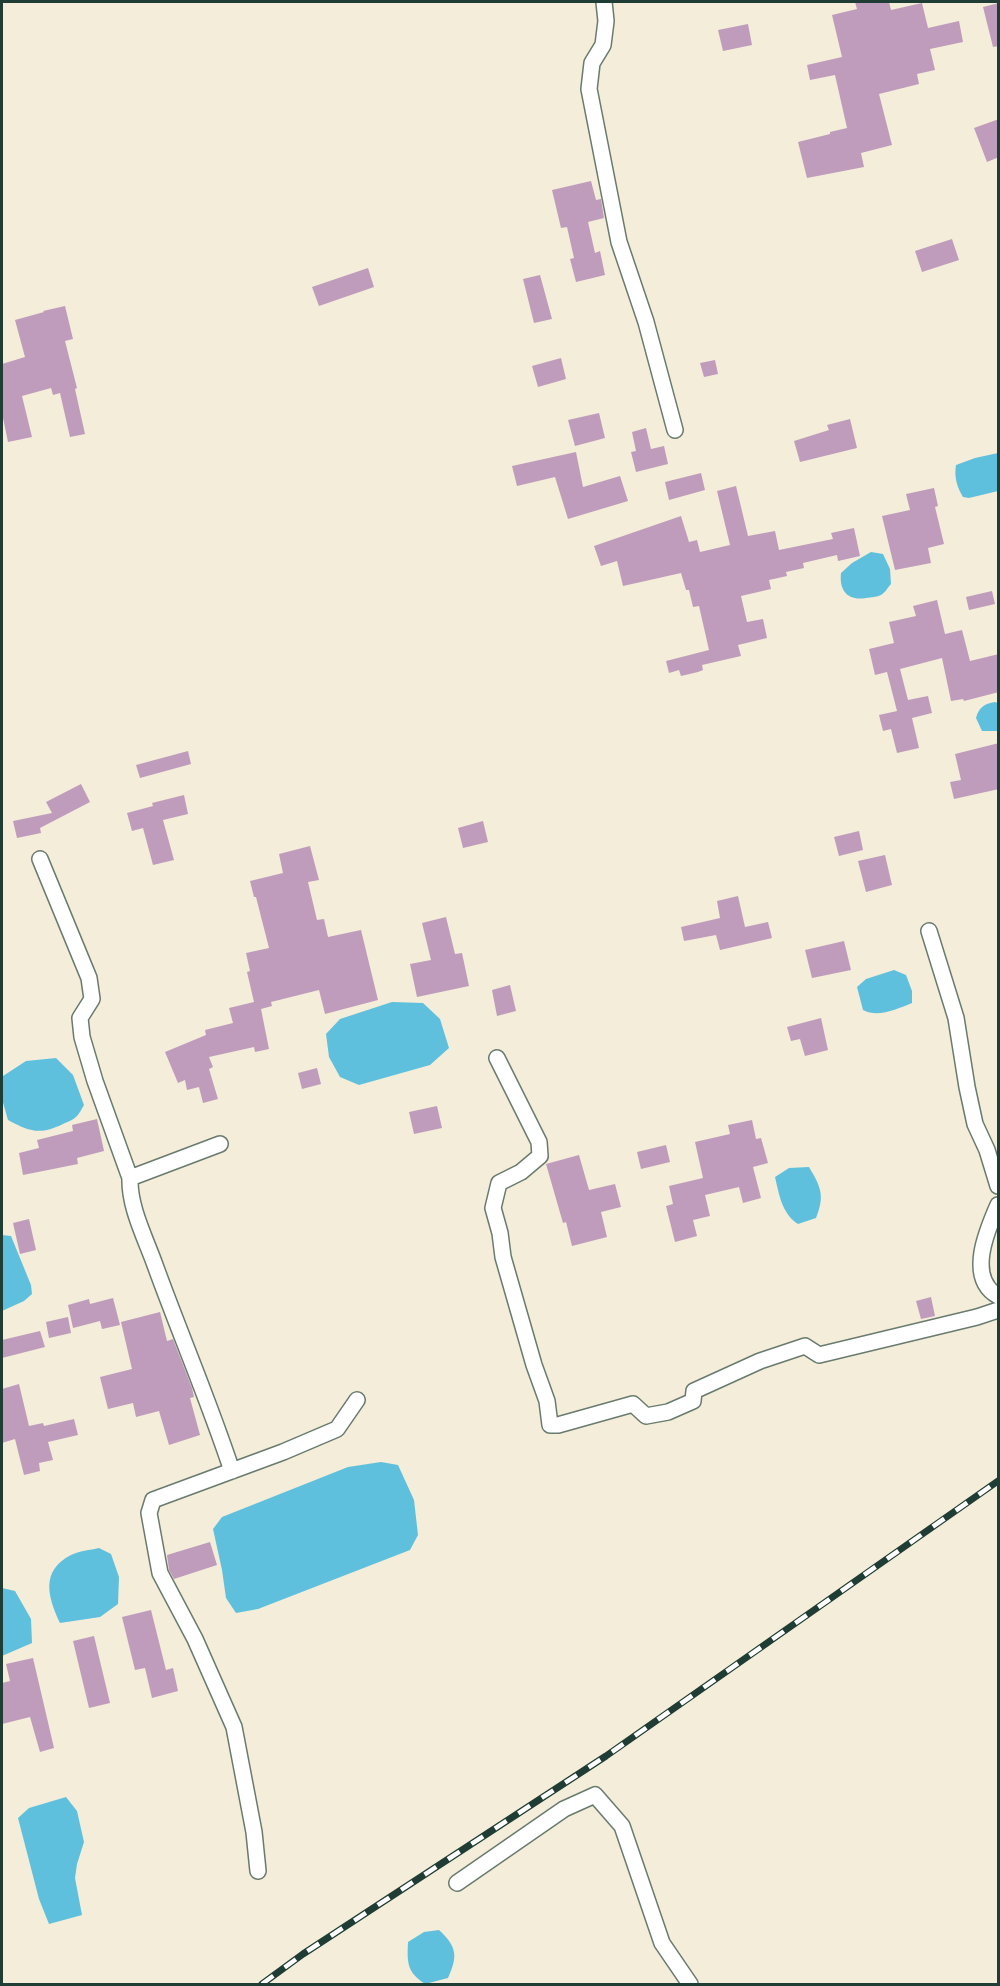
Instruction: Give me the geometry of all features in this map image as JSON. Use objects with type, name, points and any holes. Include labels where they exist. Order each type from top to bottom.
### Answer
[{"type":"street","points":[[604,2],[606,21],[603,45],[592,63],[589,89],[620,242],[675,430]]},
{"type":"street","points":[[40,859],[89,978],[92,999],[80,1018],[82,1037],[129,1178],[129,1192],[162,1284],[211,1408],[232,1471]]},
{"type":"street","points":[[929,931],[956,1018],[975,1124],[987,1150],[999,1186]]},
{"type":"street","points":[[497,1058],[539,1142],[540,1156],[521,1172],[499,1183],[493,1208],[500,1233],[503,1257],[534,1365],[547,1401],[550,1425],[558,1425],[633,1404],[646,1416],[668,1412],[693,1401],[694,1391],[760,1361],[805,1346],[819,1355],[999,1310]]},
{"type":"street","points":[[129,1178],[220,1144]]},
{"type":"street","points":[[999,1205],[980,1263],[986,1285],[999,1296]]},
{"type":"street","points":[[258,1871],[254,1832],[234,1726],[195,1639],[160,1573],[149,1513],[153,1500],[337,1429],[357,1400]]},
{"type":"street","points":[[457,1883],[564,1809],[595,1795],[622,1826],[662,1943],[690,1984]]},
{"type":"water","points":[[998,453],[998,491],[969,498],[963,497],[956,482],[956,465]]},
{"type":"water","points":[[871,552],[883,554],[890,569],[891,584],[879,596],[854,598],[843,590],[841,573],[852,563]]},
{"type":"water","points":[[998,703],[998,731],[982,731],[976,718],[977,714],[982,707]]},
{"type":"water","points":[[894,970],[906,975],[912,991],[912,1003],[881,1013],[863,1010],[857,987],[866,979]]},
{"type":"water","points":[[392,1002],[423,1003],[440,1019],[449,1048],[430,1065],[359,1085],[340,1077],[329,1057],[326,1034],[340,1019]]},
{"type":"water","points":[[56,1058],[73,1075],[84,1105],[77,1115],[70,1121],[41,1131],[23,1127],[8,1120],[2,1099],[3,1076],[26,1061]]},
{"type":"water","points":[[809,1167],[819,1186],[820,1204],[816,1218],[798,1224],[785,1209],[775,1177],[789,1168]]},
{"type":"water","points":[[2,1235],[11,1236],[31,1285],[32,1294],[24,1301],[2,1311]]},
{"type":"water","points":[[381,1462],[398,1465],[414,1500],[418,1535],[410,1550],[258,1609],[236,1613],[226,1598],[213,1529],[222,1517],[348,1467]]},
{"type":"water","points":[[99,1548],[111,1554],[119,1577],[118,1604],[100,1617],[60,1623],[52,1604],[49,1585],[55,1569],[61,1561],[71,1555]]},
{"type":"water","points":[[2,1588],[15,1591],[31,1619],[32,1643],[2,1656]]},
{"type":"water","points":[[66,1797],[77,1811],[84,1842],[75,1878],[82,1915],[49,1924],[39,1899],[18,1818],[29,1808]]},
{"type":"water","points":[[439,1930],[452,1947],[453,1964],[448,1978],[425,1984],[411,1971],[408,1942],[424,1932]]},
{"type":"building","points":[[855,2],[889,2],[891,10],[922,3],[928,28],[959,21],[963,42],[930,49],[935,70],[917,74],[919,84],[879,94],[892,145],[861,153],[864,167],[807,178],[798,142],[847,128],[835,75],[810,80],[807,65],[842,57],[832,15],[857,9]]},
{"type":"building","points":[[999,3],[999,46],[993,47],[983,7]]},
{"type":"building","points":[[748,24],[752,45],[723,51],[718,30]]},
{"type":"building","points":[[999,119],[999,157],[987,162],[974,128]]},
{"type":"building","points":[[591,181],[596,200],[601,199],[604,218],[588,222],[595,253],[600,251],[605,275],[576,282],[570,259],[574,258],[567,227],[561,228],[552,190]]},
{"type":"building","points":[[952,239],[959,260],[922,272],[915,251]]},
{"type":"building","points":[[368,268],[374,287],[319,306],[312,287]]},
{"type":"building","points":[[540,275],[552,319],[534,323],[523,279]]},
{"type":"building","points":[[65,306],[73,339],[65,341],[77,388],[75,389],[85,434],[70,437],[60,393],[53,395],[51,388],[22,396],[32,437],[8,442],[2,413],[2,364],[25,357],[15,320]]},
{"type":"building","points":[[561,358],[566,379],[538,387],[532,366]]},
{"type":"building","points":[[715,360],[718,374],[704,377],[700,363]]},
{"type":"building","points":[[599,413],[605,438],[575,446],[568,420]]},
{"type":"building","points":[[850,419],[857,448],[800,462],[794,441],[829,430],[827,425]]},
{"type":"building","points":[[646,428],[651,449],[664,446],[668,464],[636,472],[631,452],[636,451],[632,432]]},
{"type":"building","points":[[576,452],[583,487],[620,476],[628,501],[568,519],[555,477],[517,486],[512,466]]},
{"type":"building","points":[[701,473],[705,490],[669,500],[665,482]]},
{"type":"building","points":[[736,486],[748,536],[775,531],[779,550],[833,539],[831,533],[854,528],[860,556],[838,561],[837,555],[803,563],[804,568],[786,572],[787,576],[769,580],[771,589],[741,596],[747,622],[763,619],[767,638],[738,645],[741,656],[702,665],[703,670],[698,672],[681,676],[679,670],[669,673],[666,661],[709,650],[699,606],[693,607],[689,590],[686,590],[681,573],[623,586],[617,561],[601,566],[594,546],[681,516],[689,542],[697,540],[700,552],[730,545],[717,491]]},
{"type":"building","points":[[934,488],[938,506],[935,507],[944,544],[928,548],[931,563],[895,570],[882,516],[910,510],[906,494]]},
{"type":"building","points":[[992,591],[995,604],[969,610],[966,597]]},
{"type":"building","points":[[937,600],[945,634],[962,630],[970,661],[999,654],[999,692],[964,701],[963,699],[951,701],[942,658],[900,669],[908,700],[928,696],[932,713],[912,718],[919,748],[897,753],[891,729],[883,731],[879,715],[897,711],[887,672],[875,675],[869,649],[894,643],[889,622],[916,616],[913,606]]},
{"type":"building","points":[[999,743],[999,789],[954,799],[950,782],[961,780],[955,754]]},
{"type":"building","points":[[188,751],[191,764],[140,778],[136,765]]},
{"type":"building","points":[[81,784],[90,802],[40,828],[41,833],[17,838],[13,821],[52,813],[46,802]]},
{"type":"building","points":[[184,795],[188,814],[163,820],[174,860],[153,865],[143,828],[132,831],[127,813],[153,806],[152,803]]},
{"type":"building","points":[[483,821],[488,842],[463,848],[458,828]]},
{"type":"building","points":[[859,831],[863,850],[839,856],[834,837]]},
{"type":"building","points":[[310,846],[319,880],[308,882],[317,920],[324,919],[328,937],[361,930],[378,1000],[325,1014],[319,990],[271,1002],[272,1006],[261,1009],[269,1049],[255,1052],[254,1047],[209,1057],[213,1067],[209,1069],[218,1099],[203,1103],[199,1087],[187,1090],[185,1080],[178,1083],[165,1052],[206,1035],[205,1030],[233,1023],[229,1008],[254,1002],[247,972],[250,971],[246,953],[269,948],[250,881],[283,873],[279,854]]},
{"type":"building","points":[[885,855],[892,885],[866,892],[858,861]]},
{"type":"building","points":[[738,896],[745,927],[768,922],[772,938],[720,950],[716,935],[684,941],[681,927],[720,918],[717,901]]},
{"type":"building","points":[[446,917],[455,954],[462,953],[469,986],[417,997],[410,964],[431,960],[422,923]]},
{"type":"building","points":[[844,941],[851,970],[812,978],[805,950]]},
{"type":"building","points":[[510,985],[516,1011],[497,1016],[492,990]]},
{"type":"building","points":[[821,1018],[828,1050],[805,1056],[800,1039],[791,1041],[787,1027]]},
{"type":"building","points":[[317,1068],[321,1084],[302,1089],[298,1073]]},
{"type":"building","points":[[437,1106],[442,1128],[414,1134],[409,1112]]},
{"type":"building","points":[[97,1119],[104,1151],[77,1158],[78,1164],[23,1175],[19,1153],[39,1148],[37,1140],[73,1131],[72,1125]]},
{"type":"building","points":[[752,1120],[756,1139],[761,1138],[768,1163],[753,1167],[761,1198],[743,1203],[739,1187],[705,1195],[710,1216],[693,1220],[697,1236],[675,1242],[666,1206],[673,1204],[669,1186],[703,1178],[695,1142],[730,1134],[728,1125]]},
{"type":"building","points":[[666,1145],[670,1162],[641,1169],[637,1152]]},
{"type":"building","points":[[579,1155],[589,1190],[615,1184],[621,1207],[601,1212],[607,1237],[572,1246],[546,1164]]},
{"type":"building","points":[[29,1219],[36,1250],[20,1254],[13,1223]]},
{"type":"building","points":[[931,1297],[935,1316],[921,1319],[916,1301]]},
{"type":"building","points":[[113,1298],[120,1325],[102,1329],[100,1321],[73,1328],[68,1305],[89,1299],[90,1304]]},
{"type":"building","points":[[160,1312],[167,1341],[173,1339],[192,1388],[194,1397],[190,1398],[200,1435],[169,1445],[159,1411],[136,1417],[133,1403],[108,1409],[100,1377],[132,1369],[121,1322]]},
{"type":"building","points":[[68,1317],[71,1333],[49,1338],[46,1322]]},
{"type":"building","points":[[40,1331],[45,1347],[2,1358],[2,1340]]},
{"type":"building","points":[[19,1384],[29,1426],[43,1423],[44,1426],[74,1419],[78,1435],[48,1442],[53,1460],[39,1463],[40,1471],[24,1475],[15,1439],[2,1443],[2,1389]]},
{"type":"building","points":[[210,1542],[217,1565],[174,1579],[169,1570],[167,1555]]},
{"type":"building","points":[[151,1610],[166,1670],[173,1668],[178,1691],[152,1698],[145,1668],[135,1670],[122,1617]]},
{"type":"building","points":[[94,1636],[110,1703],[89,1708],[73,1641]]},
{"type":"building","points":[[33,1658],[54,1748],[40,1752],[30,1717],[2,1724],[2,1683],[10,1681],[6,1664]]},
{"type":"railway","points":[[262,1984],[303,1954],[606,1756],[998,1481]]}]
